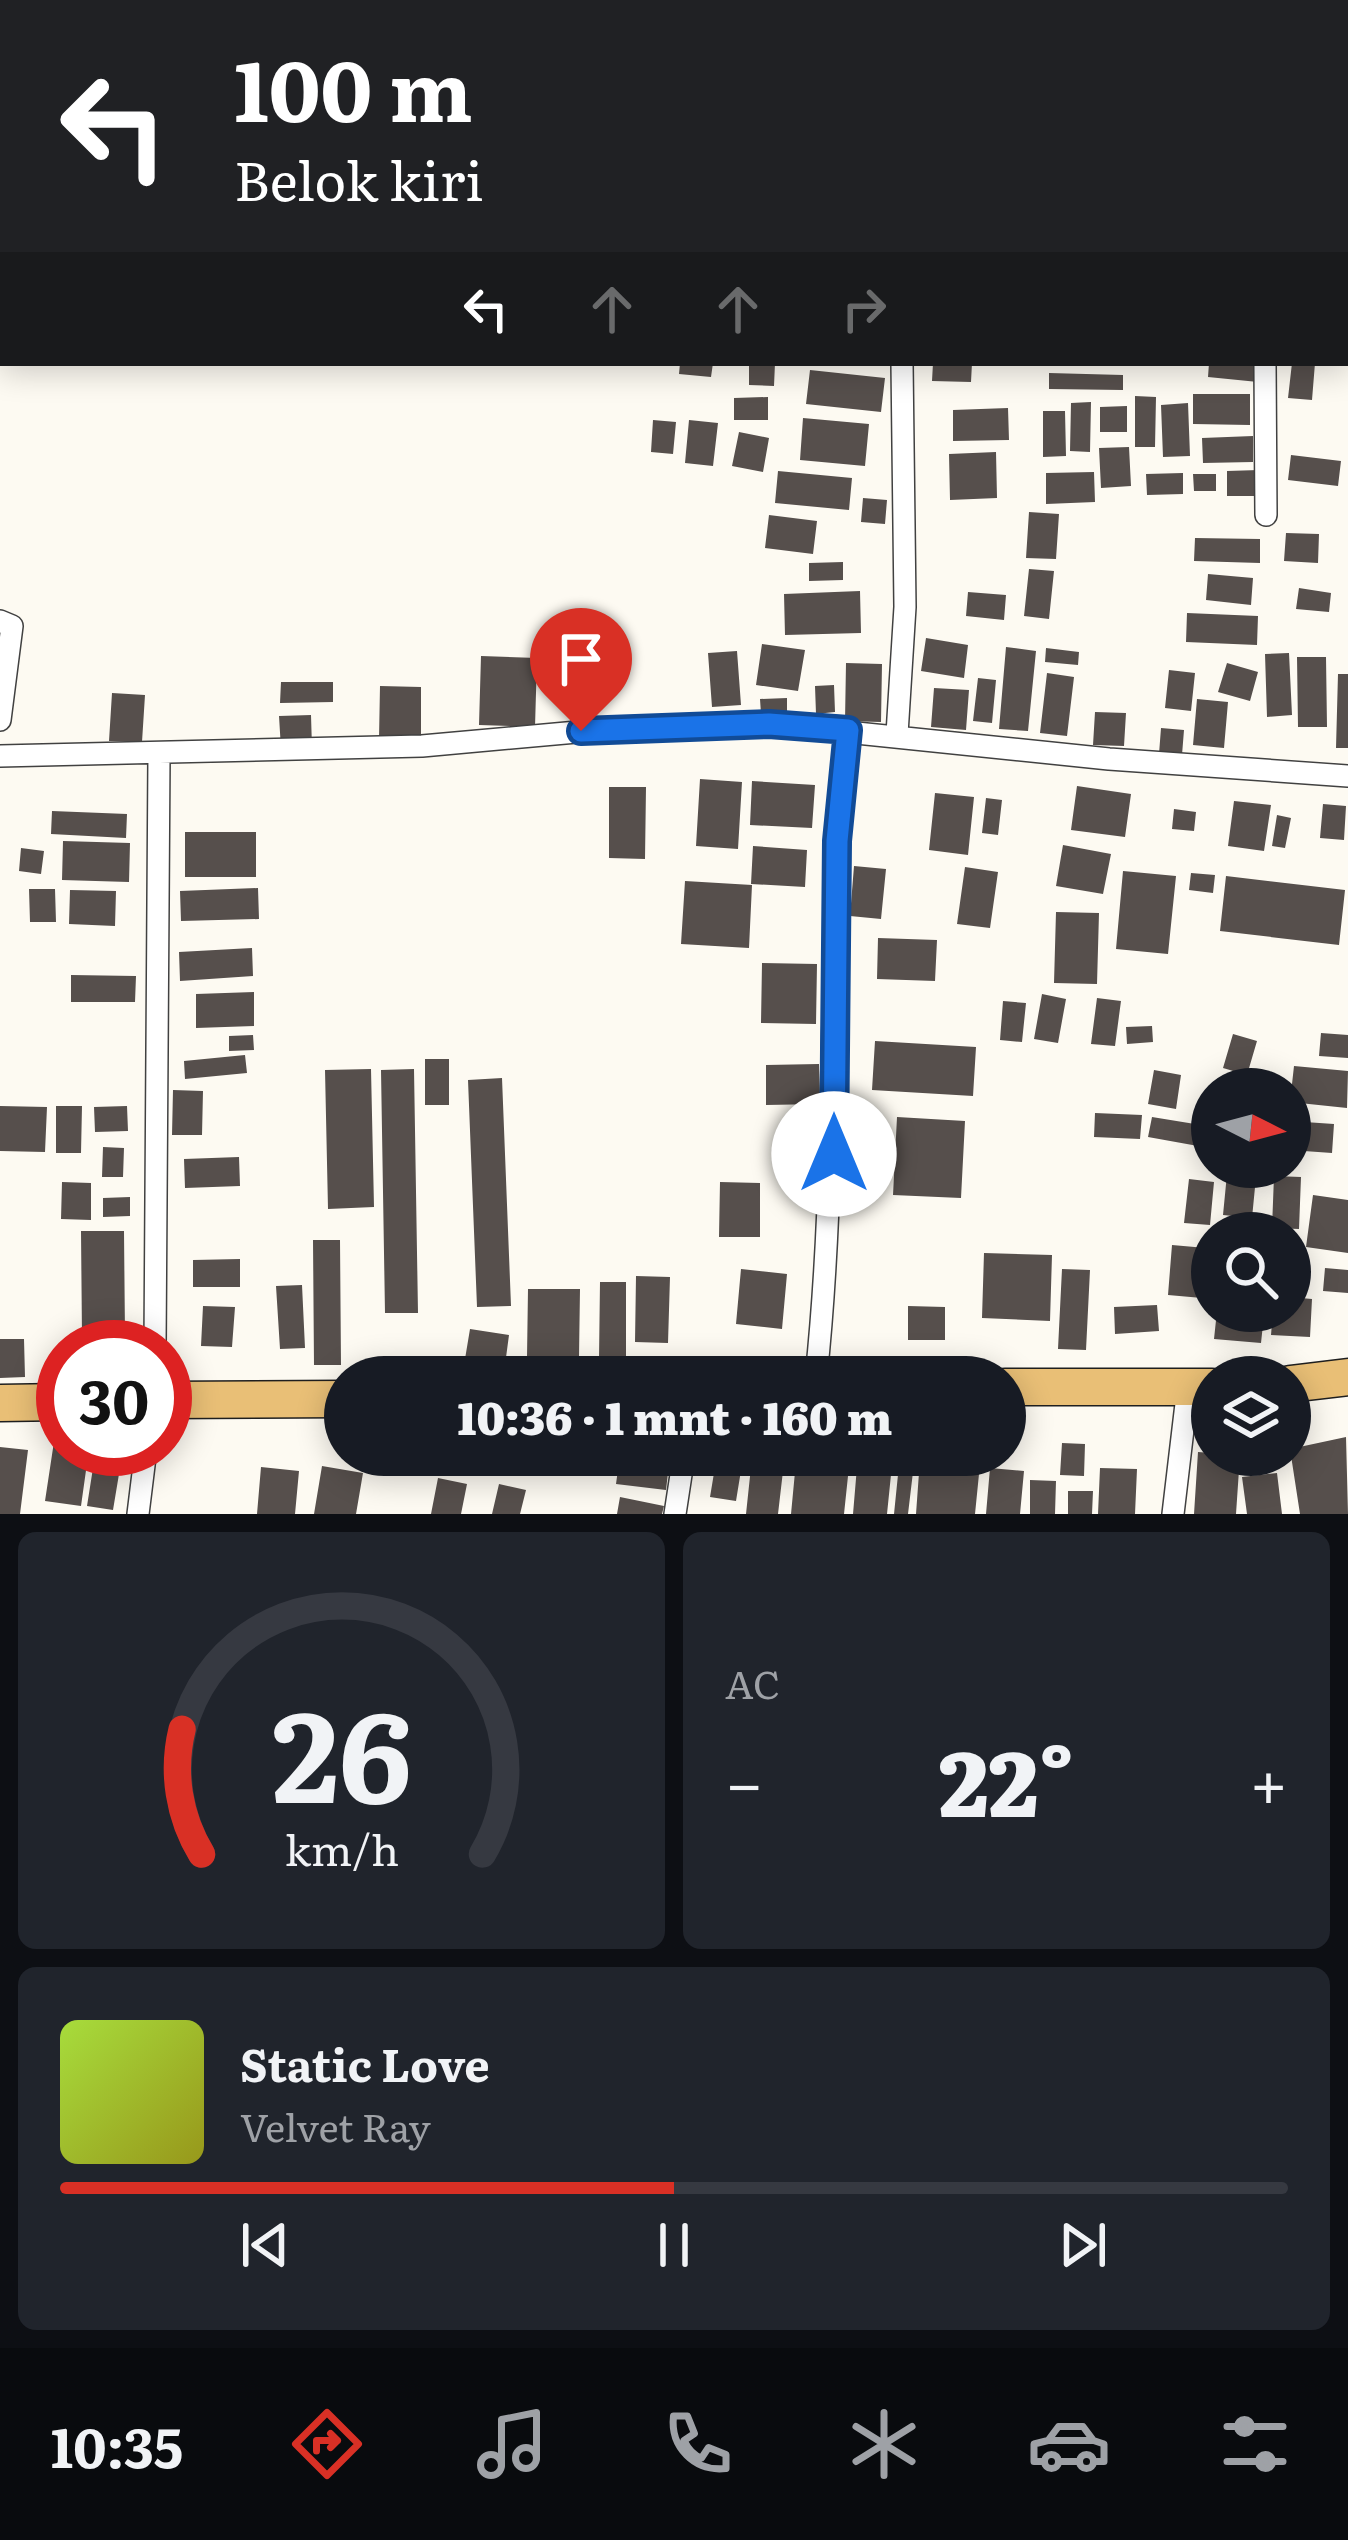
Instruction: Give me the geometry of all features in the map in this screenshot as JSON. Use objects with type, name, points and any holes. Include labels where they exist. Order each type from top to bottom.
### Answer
[{"type":"main road","points":[[1311,1381],[1348,1377]]},
{"type":"main road","points":[[1026,1387],[1191,1387]]},
{"type":"main road","points":[[192,1400],[324,1399]]},
{"type":"main road","points":[[0,1403],[36,1402]]},
{"type":"street","points":[[897,734],[905,607],[902,366]]},
{"type":"street","points":[[1265,366],[1266,514]]},
{"type":"street","points":[[0,621],[12,626],[0,720]]},
{"type":"street","points":[[0,756],[422,746],[621,728],[769,724],[1109,759],[1348,776]]},
{"type":"street","points":[[818,1356],[834,1154],[837,841],[848,730]]},
{"type":"street","points":[[155,1320],[159,755]]},
{"type":"street","points":[[1173,1514],[1191,1429]]},
{"type":"street","points":[[137,1514],[142,1476]]},
{"type":"street","points":[[675,1514],[681,1476]]},
{"type":"building","points":[[680,366],[713,366],[711,377],[679,374]]},
{"type":"building","points":[[749,366],[775,366],[774,386],[749,385]]},
{"type":"building","points":[[933,366],[972,366],[971,382],[932,381]]},
{"type":"building","points":[[1209,366],[1260,366],[1258,382],[1208,377]]},
{"type":"building","points":[[1292,366],[1315,366],[1312,400],[1288,398]]},
{"type":"building","points":[[810,370],[885,378],[881,412],[806,404]]},
{"type":"building","points":[[1049,373],[1123,375],[1123,390],[1049,389]]},
{"type":"building","points":[[1193,394],[1250,394],[1250,425],[1193,424]]},
{"type":"building","points":[[1135,396],[1156,397],[1155,447],[1135,447]]},
{"type":"building","points":[[768,397],[768,420],[734,420],[734,398]]},
{"type":"building","points":[[1091,402],[1090,452],[1070,451],[1071,403]]},
{"type":"building","points":[[1188,403],[1190,456],[1163,457],[1161,405]]},
{"type":"building","points":[[1127,406],[1127,432],[1100,432],[1100,407]]},
{"type":"building","points":[[1008,408],[1009,440],[953,441],[953,410]]},
{"type":"building","points":[[1043,411],[1065,411],[1066,456],[1043,457]]},
{"type":"building","points":[[803,418],[869,424],[865,466],[800,460]]},
{"type":"building","points":[[653,420],[676,422],[673,454],[651,452]]},
{"type":"building","points":[[689,420],[718,423],[713,466],[685,463]]},
{"type":"building","points":[[739,432],[769,438],[763,472],[732,466]]},
{"type":"building","points":[[1253,436],[1253,462],[1203,463],[1202,438]]},
{"type":"building","points":[[1129,447],[1131,486],[1101,488],[1099,448]]},
{"type":"building","points":[[996,452],[997,498],[950,500],[949,454]]},
{"type":"building","points":[[1291,455],[1341,461],[1338,486],[1288,480]]},
{"type":"building","points":[[1259,470],[1259,496],[1227,496],[1227,471]]},
{"type":"building","points":[[778,471],[852,478],[849,510],[775,503]]},
{"type":"building","points":[[1094,472],[1095,502],[1046,504],[1046,473]]},
{"type":"building","points":[[1183,473],[1183,494],[1147,495],[1146,474]]},
{"type":"building","points":[[1193,474],[1216,474],[1216,491],[1194,491]]},
{"type":"building","points":[[863,498],[887,500],[885,524],[861,522]]},
{"type":"building","points":[[1029,512],[1059,514],[1056,559],[1026,558]]},
{"type":"building","points":[[769,515],[817,521],[813,554],[765,548]]},
{"type":"building","points":[[1286,533],[1319,534],[1318,563],[1284,561]]},
{"type":"building","points":[[1195,538],[1260,539],[1260,563],[1194,561]]},
{"type":"building","points":[[843,562],[843,580],[809,581],[809,563]]},
{"type":"building","points":[[1029,569],[1054,571],[1049,619],[1024,616]]},
{"type":"building","points":[[1208,574],[1253,578],[1251,605],[1206,600]]},
{"type":"building","points":[[1299,588],[1331,593],[1329,612],[1296,609]]},
{"type":"building","points":[[860,591],[861,633],[785,635],[784,594]]},
{"type":"building","points":[[968,592],[1006,595],[1004,620],[966,616]]},
{"type":"building","points":[[1187,613],[1258,616],[1257,645],[1186,642]]},
{"type":"building","points":[[926,638],[968,645],[964,678],[921,671]]},
{"type":"building","points":[[762,644],[805,650],[798,691],[756,685]]},
{"type":"building","points":[[1006,647],[1036,651],[1028,731],[999,729]]},
{"type":"building","points":[[1046,648],[1079,652],[1078,665],[1045,662]]},
{"type":"building","points":[[737,651],[741,705],[712,707],[708,653]]},
{"type":"building","points":[[1289,653],[1292,715],[1267,717],[1265,654]]},
{"type":"building","points":[[481,656],[537,658],[535,727],[479,725]]},
{"type":"building","points":[[1297,657],[1326,657],[1327,727],[1298,727]]},
{"type":"building","points":[[846,663],[882,664],[881,722],[845,721]]},
{"type":"building","points":[[1227,663],[1258,672],[1250,701],[1218,692]]},
{"type":"building","points":[[1169,670],[1195,673],[1191,711],[1165,708]]},
{"type":"building","points":[[584,672],[604,672],[604,706],[584,706]]},
{"type":"building","points":[[1047,673],[1074,677],[1067,736],[1040,733]]},
{"type":"building","points":[[1338,674],[1348,674],[1348,748],[1336,748]]},
{"type":"building","points":[[978,678],[996,680],[992,723],[973,721]]},
{"type":"building","points":[[281,682],[333,682],[333,702],[280,703]]},
{"type":"building","points":[[834,685],[835,712],[816,714],[815,686]]},
{"type":"building","points":[[380,686],[421,687],[421,739],[379,739]]},
{"type":"building","points":[[934,688],[969,690],[966,730],[931,727]]},
{"type":"building","points":[[112,693],[145,695],[142,742],[109,741]]},
{"type":"building","points":[[787,698],[787,713],[761,714],[760,699]]},
{"type":"building","points":[[1197,699],[1228,702],[1224,748],[1193,745]]},
{"type":"building","points":[[1095,712],[1126,713],[1124,746],[1093,745]]},
{"type":"building","points":[[311,715],[312,748],[281,749],[279,716]]},
{"type":"building","points":[[1161,728],[1184,730],[1182,755],[1159,754]]},
{"type":"building","points":[[700,779],[742,782],[738,849],[696,846]]},
{"type":"building","points":[[752,781],[815,785],[812,828],[750,825]]},
{"type":"building","points":[[1077,786],[1131,794],[1125,837],[1071,830]]},
{"type":"building","points":[[609,787],[646,787],[645,859],[609,858]]},
{"type":"building","points":[[935,793],[974,797],[968,855],[929,850]]},
{"type":"building","points":[[986,798],[1002,800],[998,835],[982,833]]},
{"type":"building","points":[[1234,801],[1271,805],[1264,851],[1228,846]]},
{"type":"building","points":[[1323,804],[1346,806],[1344,840],[1320,838]]},
{"type":"building","points":[[1174,809],[1196,812],[1194,831],[1172,829]]},
{"type":"building","points":[[52,811],[127,814],[126,838],[51,834]]},
{"type":"building","points":[[1277,815],[1291,818],[1285,848],[1272,846]]},
{"type":"building","points":[[185,832],[256,832],[256,877],[185,877]]},
{"type":"building","points":[[63,841],[130,843],[129,882],[62,880]]},
{"type":"building","points":[[1063,845],[1111,854],[1103,894],[1056,886]]},
{"type":"building","points":[[753,846],[807,850],[805,887],[751,884]]},
{"type":"building","points":[[21,848],[44,851],[41,874],[19,871]]},
{"type":"building","points":[[854,866],[886,869],[881,919],[850,916]]},
{"type":"building","points":[[965,867],[998,872],[990,928],[957,924]]},
{"type":"building","points":[[1123,871],[1176,876],[1168,954],[1116,949]]},
{"type":"building","points":[[1191,873],[1215,875],[1213,893],[1189,890]]},
{"type":"building","points":[[1226,876],[1345,890],[1339,945],[1220,931]]},
{"type":"building","points":[[685,881],[752,885],[749,948],[681,944]]},
{"type":"building","points":[[258,888],[259,919],[181,921],[180,891]]},
{"type":"building","points":[[29,889],[55,889],[56,922],[30,922]]},
{"type":"building","points":[[70,890],[116,891],[115,926],[69,924]]},
{"type":"building","points":[[1056,912],[1099,913],[1097,984],[1054,983]]},
{"type":"building","points":[[878,938],[937,940],[935,981],[877,979]]},
{"type":"building","points":[[252,948],[253,976],[180,981],[179,952]]},
{"type":"building","points":[[762,963],[817,964],[816,1024],[761,1023]]},
{"type":"building","points":[[71,975],[136,976],[135,1002],[71,1002]]},
{"type":"building","points":[[254,992],[254,1026],[196,1028],[196,994]]},
{"type":"building","points":[[1042,994],[1066,999],[1058,1043],[1034,1039]]},
{"type":"building","points":[[1097,998],[1121,1001],[1115,1046],[1091,1044]]},
{"type":"building","points":[[1003,1001],[1026,1003],[1022,1042],[1000,1040]]},
{"type":"building","points":[[1152,1026],[1153,1042],[1127,1044],[1126,1027]]},
{"type":"building","points":[[1321,1033],[1348,1035],[1348,1058],[1319,1056]]},
{"type":"building","points":[[1233,1034],[1257,1041],[1249,1068],[1223,1068]]},
{"type":"building","points":[[253,1035],[254,1050],[229,1051],[229,1036]]},
{"type":"building","points":[[875,1041],[976,1047],[973,1096],[872,1090]]},
{"type":"building","points":[[245,1055],[247,1073],[185,1079],[184,1061]]},
{"type":"building","points":[[425,1059],[449,1059],[449,1105],[425,1105]]},
{"type":"building","points":[[819,1064],[820,1104],[766,1105],[766,1065]]},
{"type":"building","points":[[1294,1066],[1348,1071],[1347,1108],[1311,1104],[1311,1068]]},
{"type":"building","points":[[371,1069],[374,1207],[328,1209],[325,1070]]},
{"type":"building","points":[[414,1069],[418,1313],[385,1313],[381,1070]]},
{"type":"building","points":[[1154,1070],[1181,1075],[1176,1109],[1148,1104]]},
{"type":"building","points":[[502,1078],[511,1306],[477,1307],[468,1080]]},
{"type":"building","points":[[173,1090],[203,1091],[202,1135],[172,1135]]},
{"type":"building","points":[[0,1106],[47,1107],[45,1152],[0,1151]]},
{"type":"building","points":[[56,1106],[82,1106],[81,1153],[56,1153]]},
{"type":"building","points":[[127,1106],[128,1131],[95,1132],[94,1107]]},
{"type":"building","points":[[1095,1113],[1142,1115],[1140,1139],[1094,1137]]},
{"type":"building","points":[[897,1117],[965,1121],[961,1198],[893,1195]]},
{"type":"building","points":[[1152,1117],[1191,1123],[1191,1145],[1148,1137]]},
{"type":"building","points":[[1311,1122],[1334,1124],[1332,1153],[1311,1152]]},
{"type":"building","points":[[103,1147],[124,1148],[123,1177],[102,1177]]},
{"type":"building","points":[[239,1157],[240,1186],[185,1188],[184,1159]]},
{"type":"building","points":[[1189,1179],[1191,1188],[1213,1188],[1211,1212],[1191,1212],[1191,1224],[1184,1223]]},
{"type":"building","points":[[62,1182],[91,1183],[91,1220],[61,1219]]},
{"type":"building","points":[[720,1182],[760,1183],[760,1237],[719,1237]]},
{"type":"building","points":[[1226,1188],[1255,1188],[1253,1212],[1223,1212]]},
{"type":"building","points":[[1274,1188],[1301,1188],[1300,1212],[1273,1212]]},
{"type":"building","points":[[1313,1195],[1348,1200],[1348,1253],[1311,1248]]},
{"type":"building","points":[[130,1197],[130,1216],[103,1217],[103,1198]]},
{"type":"building","points":[[81,1231],[124,1231],[125,1320],[82,1320]]},
{"type":"building","points":[[313,1240],[340,1240],[341,1356],[324,1356],[324,1365],[314,1365]]},
{"type":"building","points":[[1172,1245],[1191,1247],[1191,1297],[1168,1295]]},
{"type":"building","points":[[984,1253],[1052,1255],[1050,1321],[982,1318]]},
{"type":"building","points":[[240,1259],[240,1287],[193,1287],[193,1260]]},
{"type":"building","points":[[1325,1268],[1348,1270],[1348,1293],[1323,1291]]},
{"type":"building","points":[[741,1269],[787,1274],[782,1329],[736,1324]]},
{"type":"building","points":[[1062,1269],[1090,1270],[1086,1350],[1058,1349]]},
{"type":"building","points":[[636,1276],[670,1277],[668,1343],[635,1342]]},
{"type":"building","points":[[600,1282],[626,1282],[626,1356],[599,1356]]},
{"type":"building","points":[[302,1285],[305,1348],[280,1349],[276,1286]]},
{"type":"building","points":[[528,1289],[580,1289],[579,1356],[527,1356]]},
{"type":"building","points":[[1157,1305],[1159,1331],[1115,1334],[1114,1307]]},
{"type":"building","points":[[203,1306],[235,1307],[232,1347],[201,1346]]},
{"type":"building","points":[[908,1306],[945,1307],[945,1340],[908,1340]]},
{"type":"building","points":[[470,1329],[509,1335],[506,1356],[466,1356]]},
{"type":"building","points":[[1215,1332],[1262,1332],[1261,1343],[1214,1339]]},
{"type":"building","points":[[1271,1332],[1310,1332],[1310,1337]]},
{"type":"building","points":[[0,1339],[24,1339],[25,1377],[0,1378]]},
{"type":"building","points":[[1346,1437],[1348,1514],[1300,1514],[1294,1476],[1311,1476],[1311,1444]]},
{"type":"building","points":[[1062,1443],[1085,1444],[1084,1476],[1060,1475]]},
{"type":"building","points":[[0,1447],[28,1450],[20,1514],[0,1514]]},
{"type":"building","points":[[322,1466],[324,1476],[362,1476],[356,1514],[314,1514]]},
{"type":"building","points":[[261,1467],[299,1471],[295,1514],[257,1514]]},
{"type":"building","points":[[1100,1468],[1137,1469],[1135,1514],[1098,1514]]},
{"type":"building","points":[[49,1476],[85,1476],[81,1506],[45,1501]]},
{"type":"building","points":[[92,1476],[119,1476],[113,1510],[87,1506]]},
{"type":"building","points":[[617,1476],[668,1476],[666,1490],[616,1484]]},
{"type":"building","points":[[714,1476],[740,1476],[736,1501],[710,1497]]},
{"type":"building","points":[[750,1476],[782,1476],[778,1514],[746,1514]]},
{"type":"building","points":[[795,1476],[848,1476],[844,1514],[791,1514]]},
{"type":"building","points":[[856,1476],[891,1476],[887,1514],[853,1514]]},
{"type":"building","points":[[898,1476],[913,1476],[908,1514],[894,1514]]},
{"type":"building","points":[[919,1476],[979,1476],[975,1514],[916,1514]]},
{"type":"building","points":[[989,1476],[1024,1476],[1020,1514],[986,1514]]},
{"type":"building","points":[[1196,1476],[1239,1476],[1236,1514],[1194,1514]]},
{"type":"building","points":[[1277,1476],[1282,1514],[1247,1514],[1242,1477]]},
{"type":"building","points":[[438,1478],[467,1484],[461,1514],[431,1514]]},
{"type":"building","points":[[1030,1480],[1056,1481],[1055,1514],[1030,1514]]},
{"type":"building","points":[[499,1484],[526,1490],[520,1514],[492,1514]]},
{"type":"building","points":[[1068,1491],[1093,1491],[1092,1514],[1068,1514]]},
{"type":"building","points":[[620,1497],[664,1506],[662,1514],[617,1514]]},
{"type":"route","points":[[581,731],[769,724],[848,730],[837,841],[834,1154]]}]
